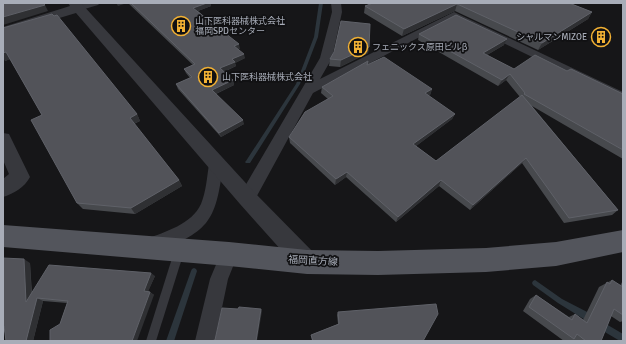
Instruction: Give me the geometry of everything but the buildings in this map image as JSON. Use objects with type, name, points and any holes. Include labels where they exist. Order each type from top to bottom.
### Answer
[{"type":"main road","name":"福岡直方線","points":[[3,236],[229,254],[307,262],[378,263],[486,260],[556,254],[623,241]]},
{"type":"street","points":[[3,31],[76,6],[95,3]]},
{"type":"street","points":[[247,198],[326,58],[337,12],[336,3]]},
{"type":"street","points":[[76,6],[216,164],[307,262]]},
{"type":"street","points":[[308,90],[454,15],[623,97]]},
{"type":"street","points":[[3,139],[20,177],[3,189]]},
{"type":"street","points":[[145,247],[174,236],[198,220],[209,203],[216,164]]},
{"type":"street","points":[[206,341],[219,279],[229,254]]},
{"type":"lane","points":[[151,341],[180,250]]},
{"type":"waterway","points":[[248,162],[298,84],[316,37],[321,3]]},
{"type":"waterway","points":[[170,341],[194,271]]},
{"type":"waterway","points":[[535,283],[560,301],[590,318]]},
{"type":"waterway","points":[[601,325],[623,338]]},
{"type":"place","name":"山下医科器械株式会社 福岡SPDセンター","points":[[181,26]]},
{"type":"place","name":"シャルマンMIZOE","points":[[601,37]]},
{"type":"place","name":"フェニックス原田ビルβ","points":[[358,47]]},
{"type":"place","name":"山下医科器械株式会社","points":[[208,77]]}]
